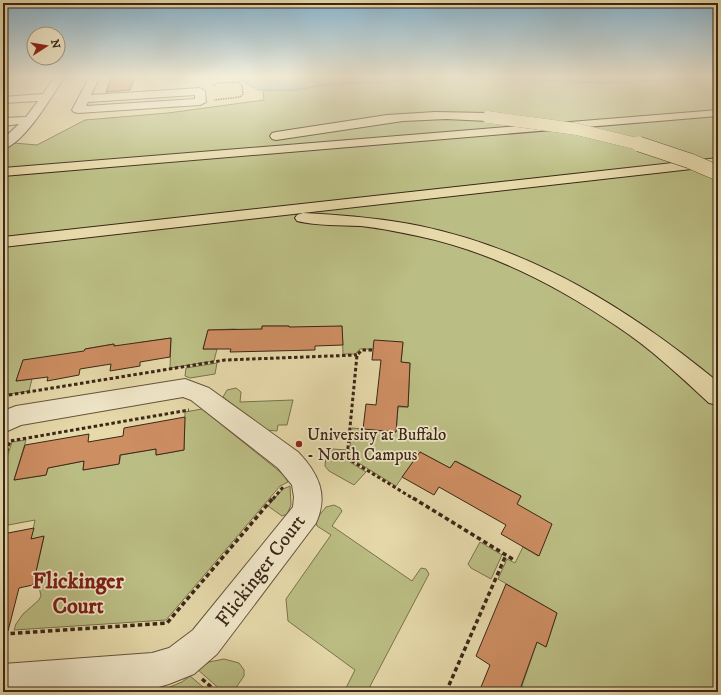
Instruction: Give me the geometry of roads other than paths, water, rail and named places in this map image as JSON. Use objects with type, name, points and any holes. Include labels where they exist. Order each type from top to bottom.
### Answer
[{"type":"highway","points":[[3,172],[718,114]]},
{"type":"highway","points":[[35,169],[232,143],[379,120],[436,116],[488,117],[550,123],[599,133],[664,152],[718,173]]},
{"type":"highway","points":[[3,242],[718,162]]},
{"type":"highway","points":[[196,220],[312,218],[357,222],[413,230],[480,248],[546,275],[601,305],[657,344],[718,396]]},
{"type":"street","points":[[3,145],[31,120],[39,108]]},
{"type":"street","points":[[79,108],[78,110],[102,108]]},
{"type":"street","points":[[3,122],[31,120]]},
{"type":"street","name":"Flickinger Court","points":[[3,423],[23,415],[176,388],[193,391],[288,460],[300,473],[307,486],[309,500],[306,513],[205,642],[186,659],[171,666],[152,671],[3,682]]},
{"type":"place","name":"University at Buffalo - North Campus","points":[[299,444]]},
{"type":"district","name":"Flickinger Court","points":[[78,592]]}]
